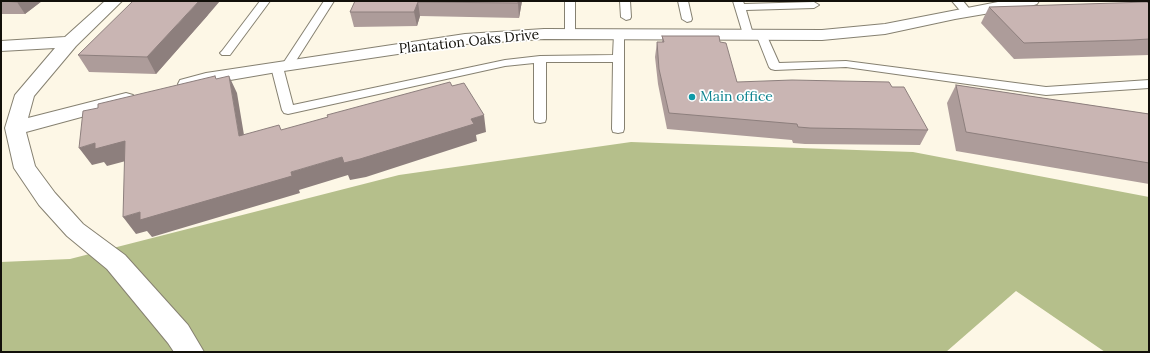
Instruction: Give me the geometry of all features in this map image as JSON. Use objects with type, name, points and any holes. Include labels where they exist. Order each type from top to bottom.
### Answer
[{"type":"street","points":[[114,1],[70,42],[25,95],[15,128],[25,168],[47,199],[75,230],[116,262],[178,334],[190,352]]},
{"type":"street","name":"Plantation Oaks Drive","points":[[168,89],[206,79],[282,66],[466,39],[544,34],[822,35],[885,29],[962,6],[1026,1]]},
{"type":"street","points":[[1,46],[70,42]]},
{"type":"street","points":[[15,128],[145,95]]},
{"type":"lane","points":[[226,53],[265,1]]},
{"type":"lane","points":[[330,1],[282,66],[288,110],[505,63],[540,59],[619,58]]},
{"type":"lane","points":[[570,1],[570,34]]},
{"type":"lane","points":[[625,1],[626,17]]},
{"type":"lane","points":[[683,1],[687,19]]},
{"type":"lane","points":[[814,5],[739,4],[775,67],[846,64],[1046,91],[1149,84]]},
{"type":"lane","points":[[618,129],[619,34]]},
{"type":"lane","points":[[540,59],[540,119]]},
{"type":"green space","points":[[631,142],[913,152],[1149,197],[1149,352],[1105,352],[1016,291],[946,352],[1,352],[1,262],[70,259],[399,175]]},
{"type":"building","points":[[133,1],[199,1],[147,57],[78,55]]},
{"type":"building","points":[[355,1],[518,1],[518,3],[418,2],[414,12],[350,12]]},
{"type":"building","points":[[1147,2],[1149,4],[1149,39],[1132,40],[1024,43],[989,7]]},
{"type":"building","points":[[662,36],[719,36],[720,42],[726,43],[737,82],[792,80],[889,82],[892,87],[904,87],[928,130],[810,128],[798,127],[797,124],[669,113],[659,69],[657,42],[664,42]]},
{"type":"building","points":[[215,76],[216,79],[229,76],[239,136],[279,125],[281,130],[328,117],[327,115],[450,82],[452,86],[464,83],[484,115],[471,119],[474,124],[360,159],[344,163],[342,157],[291,172],[292,176],[140,220],[140,212],[123,217],[125,141],[95,149],[95,143],[79,148],[83,111],[98,108],[98,104]]},
{"type":"building","points":[[956,85],[1149,114],[1149,163],[966,132]]},
{"type":"place","name":"Main office","points":[[692,97]]}]
